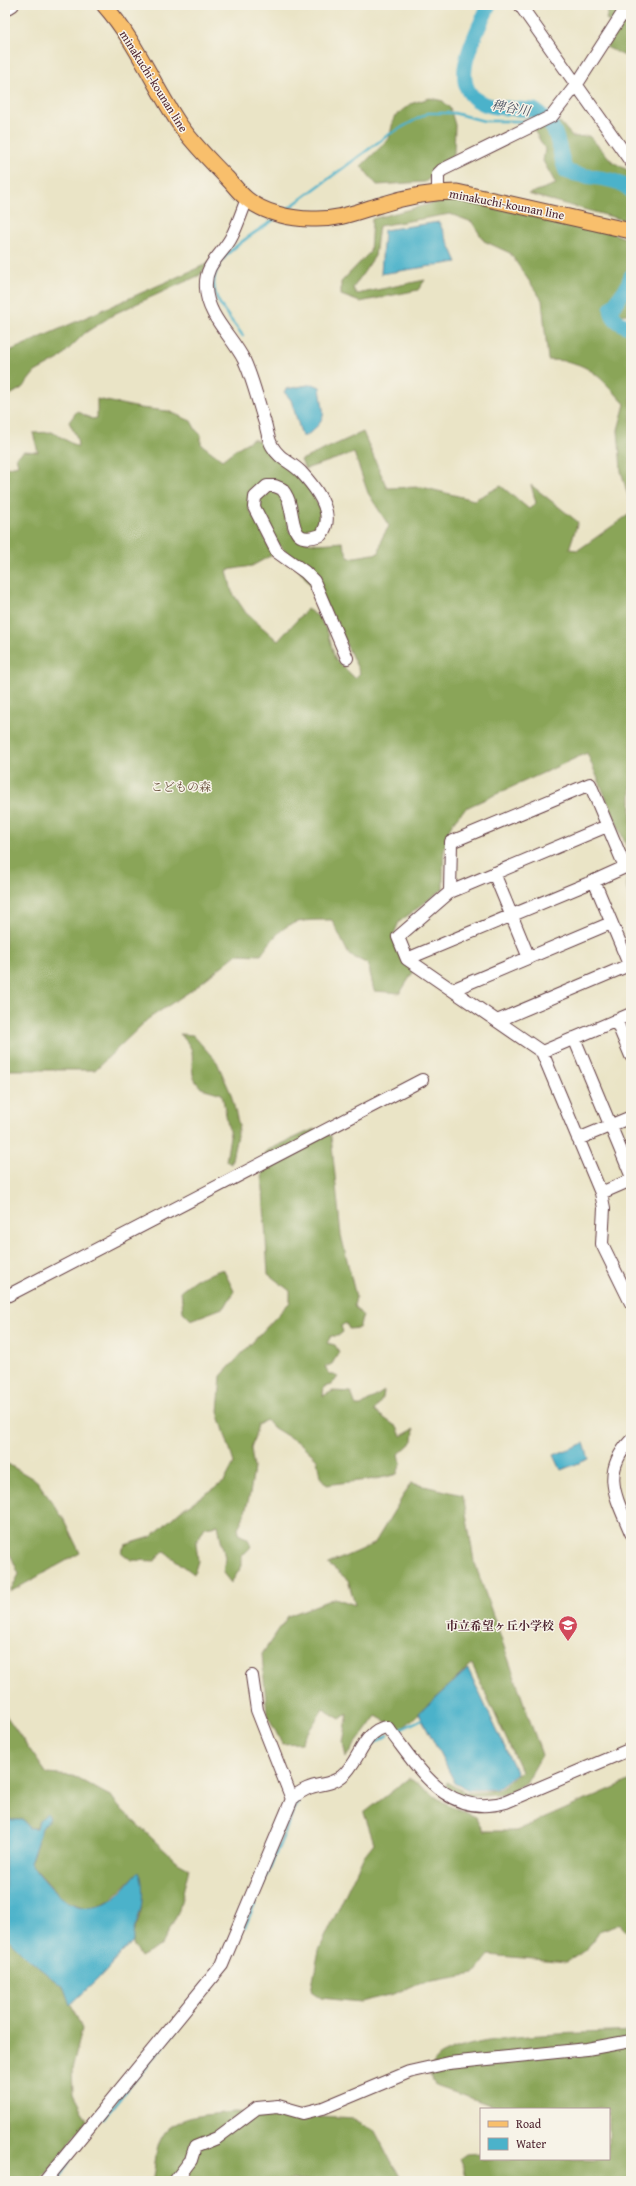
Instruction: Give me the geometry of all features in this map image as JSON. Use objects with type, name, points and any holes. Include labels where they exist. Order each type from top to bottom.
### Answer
[{"type":"main road","name":"minakuchi-kounan line","points":[[104,5],[137,51],[181,126],[202,153],[247,199],[280,214],[312,220],[330,219],[358,213],[403,198],[438,192],[457,192],[625,229]]},
{"type":"street","points":[[5,10],[13,5]]},
{"type":"street","points":[[520,5],[631,162]]},
{"type":"street","points":[[438,192],[438,174],[442,170],[552,116],[577,84],[628,5]]},
{"type":"street","points":[[247,199],[232,237],[215,258],[207,274],[206,288],[210,308],[243,359],[255,390],[271,444],[279,456],[300,471],[314,488],[326,511],[328,522],[321,535],[306,538],[299,534],[293,527],[290,506],[282,489],[275,486],[267,486],[254,497],[254,507],[277,552],[305,572],[314,581],[347,658]]},
{"type":"street","points":[[407,959],[625,867],[590,784],[451,842],[450,892]]},
{"type":"street","points":[[607,826],[450,892],[398,937],[407,959],[542,1052],[601,1193],[604,1208],[602,1244],[631,1303]]},
{"type":"street","points":[[494,873],[529,958]]},
{"type":"street","points":[[497,1021],[630,967],[594,881]]},
{"type":"street","points":[[452,990],[611,923]]},
{"type":"street","points":[[542,1052],[631,1014]]},
{"type":"street","points":[[616,1020],[631,1056]]},
{"type":"street","points":[[574,1038],[631,1175]]},
{"type":"street","points":[[5,1297],[422,1080]]},
{"type":"street","points":[[578,1140],[631,1117]]},
{"type":"street","points":[[601,1193],[631,1180]]},
{"type":"street","points":[[631,1440],[616,1459],[613,1480],[615,1496],[631,1533]]},
{"type":"street","points":[[252,1676],[257,1710],[292,1799]]},
{"type":"street","points":[[45,2181],[222,1965],[292,1799],[300,1791],[309,1786],[335,1781],[342,1776],[366,1742],[380,1728],[387,1727],[439,1790],[458,1801],[487,1806],[506,1802],[631,1749]]},
{"type":"street","points":[[175,2181],[191,2160],[195,2148],[217,2138],[257,2108],[278,2106],[303,2113],[323,2108],[409,2072],[449,2063],[587,2049],[631,2041]]},
{"type":"green space","points":[[610,5],[631,5],[631,59],[604,46],[615,26],[606,19]]},
{"type":"green space","points":[[430,98],[443,101],[450,108],[455,125],[454,154],[443,167],[425,182],[377,185],[361,166],[389,139],[394,117],[410,104]]},
{"type":"green space","points":[[560,122],[573,137],[589,136],[613,162],[631,172],[631,222],[528,194],[556,184],[543,161],[545,149],[534,130]]},
{"type":"green space","points":[[453,198],[572,219],[631,240],[631,313],[622,315],[624,322],[631,323],[631,506],[621,471],[618,430],[625,404],[608,385],[592,372],[573,363],[548,360],[542,300],[510,253],[484,241],[472,222],[450,214],[379,226],[375,256],[353,288],[357,294],[425,280],[418,290],[360,302],[341,295],[341,282],[370,252],[372,219]]},
{"type":"green space","points":[[209,263],[200,275],[116,313],[85,333],[59,359],[35,372],[22,388],[5,398],[5,353]]},
{"type":"green space","name":"こどもの森","points":[[97,399],[140,408],[168,411],[191,421],[201,435],[201,444],[222,460],[236,449],[253,439],[267,445],[304,479],[326,519],[316,533],[302,534],[288,491],[265,483],[253,491],[248,508],[261,529],[272,555],[252,566],[227,570],[232,592],[246,613],[278,641],[307,609],[319,617],[328,633],[335,659],[355,678],[360,673],[331,613],[287,553],[275,540],[258,511],[262,492],[274,489],[285,497],[289,531],[302,540],[308,542],[320,544],[342,542],[349,558],[379,553],[382,538],[389,526],[368,493],[354,453],[305,469],[301,460],[363,432],[387,488],[422,487],[474,500],[501,486],[529,509],[536,503],[531,485],[578,522],[569,549],[578,550],[631,513],[631,857],[587,753],[468,807],[459,815],[452,824],[445,844],[443,889],[399,922],[393,936],[415,969],[400,993],[374,991],[368,964],[349,955],[332,920],[298,922],[283,929],[276,935],[261,955],[237,954],[192,990],[148,1019],[95,1070],[5,1070],[5,468],[18,465],[16,457],[24,451],[38,452],[33,433],[52,432],[78,447],[77,438],[69,422],[77,411],[92,419],[97,418]]},
{"type":"green space","points":[[631,867],[631,900],[626,884]]},
{"type":"green space","points":[[180,1034],[193,1035],[217,1062],[231,1094],[239,1126],[231,1164],[226,1161],[230,1136],[222,1094],[201,1088],[196,1081],[193,1076],[191,1049],[186,1040]]},
{"type":"green space","points":[[314,1129],[331,1136],[341,1235],[356,1297],[354,1306],[363,1316],[359,1328],[349,1329],[346,1323],[341,1326],[343,1332],[338,1336],[331,1336],[327,1343],[335,1345],[339,1352],[332,1364],[325,1367],[329,1373],[338,1377],[331,1385],[324,1387],[323,1396],[333,1391],[351,1392],[356,1406],[361,1406],[384,1391],[383,1398],[374,1411],[397,1427],[401,1436],[414,1429],[413,1441],[399,1454],[401,1463],[397,1474],[371,1480],[327,1485],[320,1477],[317,1459],[302,1445],[271,1426],[266,1420],[258,1425],[251,1449],[254,1468],[250,1494],[244,1516],[238,1528],[240,1535],[247,1538],[252,1546],[242,1556],[242,1566],[231,1583],[223,1573],[225,1558],[218,1525],[205,1527],[196,1543],[198,1561],[194,1574],[165,1552],[160,1554],[155,1561],[131,1560],[121,1552],[125,1545],[151,1537],[181,1510],[224,1482],[234,1463],[218,1412],[221,1376],[290,1302],[290,1291],[268,1274],[262,1173],[266,1151]]},
{"type":"green space","points":[[223,1269],[234,1291],[225,1307],[191,1320],[183,1312],[181,1290],[196,1279]]},
{"type":"green space","points":[[8,1464],[37,1481],[63,1518],[80,1553],[10,1592],[19,1574],[10,1554],[5,1549],[5,1466]]},
{"type":"green space","points":[[411,1483],[463,1495],[474,1561],[542,1755],[526,1783],[502,1795],[464,1797],[446,1788],[447,1782],[467,1793],[498,1790],[521,1771],[472,1664],[401,1730],[376,1716],[346,1757],[343,1743],[348,1713],[340,1719],[323,1709],[301,1743],[282,1744],[267,1714],[262,1654],[288,1616],[335,1598],[355,1605],[348,1580],[328,1564],[374,1544]]},
{"type":"green space","points":[[5,1714],[47,1774],[73,1776],[112,1797],[118,1806],[176,1861],[189,1868],[179,1910],[162,1945],[140,1957],[133,1943],[133,1932],[142,1905],[139,1872],[109,1901],[88,1909],[63,1900],[30,1863],[42,1828],[50,1817],[39,1820],[37,1828],[29,1828],[24,1820],[5,1820]]},
{"type":"green space","points":[[409,1778],[443,1802],[475,1817],[483,1831],[516,1831],[631,1780],[631,1936],[619,1924],[599,1931],[586,1950],[567,1962],[489,1955],[474,1974],[420,1983],[393,1994],[360,2002],[321,1998],[311,1991],[319,1950],[363,1857],[374,1843],[364,1813]]},
{"type":"green space","points":[[5,1936],[27,1958],[64,1988],[82,2029],[72,2069],[73,2093],[87,2120],[41,2181],[5,2181]]},
{"type":"green space","points":[[631,2031],[631,2181],[468,2181],[459,2159],[466,2154],[480,2153],[480,2160],[610,2160],[610,2108],[498,2108],[435,2085],[431,2077],[431,2068],[435,2061],[442,2055],[460,2047],[508,2038]]},
{"type":"green space","points":[[235,2112],[354,2119],[375,2131],[401,2181],[152,2181],[158,2145],[165,2132],[173,2125],[182,2120],[193,2117]]},
{"type":"water","points":[[439,222],[457,262],[381,274],[384,230]]},
{"type":"water","points":[[313,384],[320,387],[323,410],[322,420],[314,430],[306,436],[302,436],[291,400],[284,392],[286,389]]},
{"type":"water","points":[[584,1443],[589,1459],[561,1470],[554,1455]]},
{"type":"water","points":[[468,1669],[517,1773],[496,1789],[469,1790],[455,1783],[419,1713]]},
{"type":"water","points":[[47,1814],[50,1818],[42,1828],[30,1863],[46,1882],[64,1899],[74,1905],[85,1907],[96,1906],[109,1901],[117,1895],[139,1871],[142,1880],[142,1902],[134,1929],[133,1941],[97,1980],[70,2005],[64,1988],[27,1958],[5,1936],[5,1820],[24,1820],[29,1828],[37,1828],[39,1820]]},
{"type":"waterway","name":"稗谷川","points":[[489,5],[468,55],[465,69],[465,82],[470,93],[480,102],[492,106],[534,110],[543,117],[554,130],[566,171],[583,176],[617,182],[631,191]]},
{"type":"waterway","points":[[286,210],[388,135],[428,113],[454,113],[484,121],[530,121]]},
{"type":"waterway","name":"稗谷川","points":[[534,119],[540,114]]},
{"type":"waterway","points":[[243,336],[217,298],[214,284],[216,272],[222,261],[241,242],[275,219]]},
{"type":"waterway","name":"稗谷川","points":[[631,276],[627,287],[611,309],[613,316],[618,321],[631,328]]},
{"type":"waterway","points":[[396,1732],[422,1719]]},
{"type":"waterway","points":[[368,1747],[388,1735]]},
{"type":"waterway","points":[[336,1786],[348,1778]]},
{"type":"waterway","points":[[245,1927],[298,1801]]},
{"type":"waterway","points":[[103,2119],[188,2016]]},
{"type":"waterway","points":[[58,2181],[71,2158]]},
{"type":"place","name":"市立希望ヶ丘小学校","points":[[568,1642]]}]
